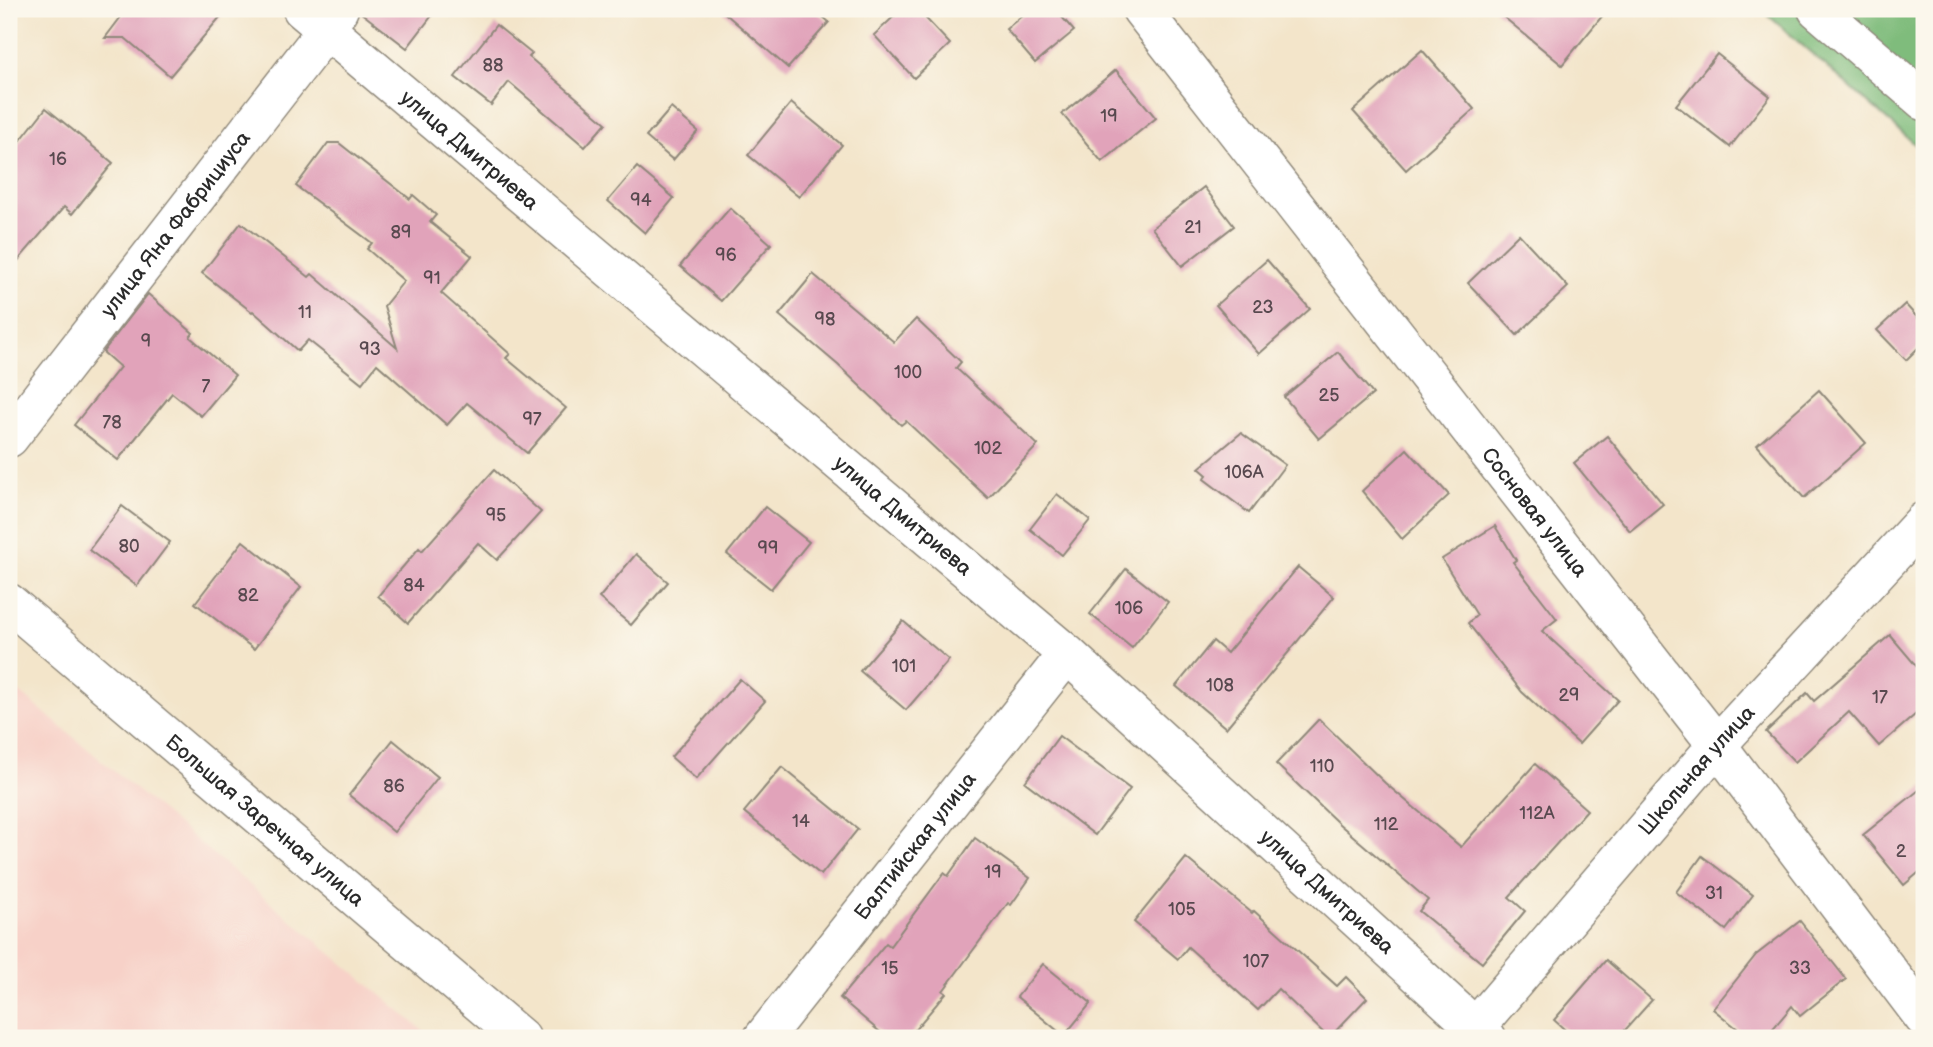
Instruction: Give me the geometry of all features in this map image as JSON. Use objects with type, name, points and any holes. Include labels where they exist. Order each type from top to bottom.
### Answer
[{"type":"street","name":"Сосновая улица","points":[[1141,9],[1717,746],[1924,1018]]},
{"type":"street","points":[[1817,9],[1924,101]]},
{"type":"street","name":"улица Яна Фабрициуса","points":[[9,438],[323,16]]},
{"type":"street","name":"улица Дмитриева","points":[[323,16],[1067,654],[1481,1033]]},
{"type":"street","name":"Школьная улица","points":[[1481,1033],[1717,746],[1924,521]]},
{"type":"street","name":"Большая Заречная улица","points":[[9,603],[521,1038]]},
{"type":"street","name":"Балтийская улица","points":[[763,1038],[1067,654]]},
{"type":"shaded area","points":[[9,683],[432,1038],[9,1038]]},
{"type":"green space","points":[[1761,9],[1924,9],[1924,152]]},
{"type":"building","points":[[127,9],[227,9],[170,76],[125,38],[105,38]]},
{"type":"building","points":[[361,9],[437,9],[407,48],[360,12]]},
{"type":"building","points":[[720,9],[814,9],[829,22],[788,68]]},
{"type":"building","points":[[902,9],[917,9],[950,44],[914,78],[874,35]]},
{"type":"building","points":[[1030,9],[1055,9],[1074,31],[1035,63],[1006,29]]},
{"type":"building","points":[[1494,9],[1608,9],[1562,65]]},
{"type":"building","points":[[496,25],[532,54],[529,57],[606,123],[585,147],[509,82],[491,105],[455,77]]},
{"type":"building","points":[[1422,50],[1474,109],[1406,170],[1353,111]]},
{"type":"building","points":[[1717,54],[1770,96],[1730,147],[1676,105]]},
{"type":"building","points":[[1116,70],[1156,118],[1102,162],[1062,114]]},
{"type":"building","points":[[791,103],[842,145],[799,197],[748,155]]},
{"type":"building","points":[[46,108],[113,163],[72,214],[64,207],[9,271],[9,155]]},
{"type":"building","points":[[671,108],[698,131],[673,160],[646,137]]},
{"type":"building","points":[[328,143],[339,143],[410,199],[413,195],[436,215],[430,222],[472,256],[441,293],[510,354],[506,358],[566,408],[527,453],[467,403],[447,425],[377,364],[362,383],[308,340],[298,351],[253,311],[202,273],[241,223],[309,277],[312,274],[397,348],[384,306],[404,281],[367,249],[372,243],[296,186]]},
{"type":"building","points":[[637,167],[674,198],[645,233],[608,201]]},
{"type":"building","points":[[1204,187],[1234,226],[1182,266],[1152,228]]},
{"type":"building","points":[[730,208],[771,244],[721,301],[680,266]]},
{"type":"building","points":[[1519,234],[1568,287],[1517,335],[1468,283]]},
{"type":"building","points":[[1267,260],[1310,309],[1259,354],[1216,305]]},
{"type":"building","points":[[813,274],[894,342],[916,319],[961,362],[956,368],[1038,445],[988,498],[906,421],[901,425],[838,365],[779,315]]},
{"type":"building","points":[[148,294],[193,333],[190,337],[235,375],[201,416],[172,393],[118,460],[74,425],[120,367],[103,352]]},
{"type":"building","points":[[1905,304],[1924,325],[1924,342],[1906,360],[1877,330]]},
{"type":"building","points":[[1338,352],[1373,394],[1319,439],[1284,397]]},
{"type":"building","points":[[1819,390],[1866,443],[1804,498],[1757,445]]},
{"type":"building","points":[[1241,433],[1285,465],[1249,513],[1204,479],[1207,475],[1199,468]]},
{"type":"building","points":[[1607,436],[1663,504],[1630,531],[1574,463]]},
{"type":"building","points":[[1407,449],[1449,495],[1402,539],[1362,491]]},
{"type":"building","points":[[494,470],[541,512],[497,560],[478,543],[408,623],[378,596],[419,548],[422,551]]},
{"type":"building","points":[[1057,494],[1090,520],[1062,555],[1030,529]]},
{"type":"building","points":[[122,506],[170,542],[137,586],[89,550]]},
{"type":"building","points":[[765,507],[809,542],[771,589],[727,554]]},
{"type":"building","points":[[1495,526],[1516,560],[1513,562],[1557,619],[1542,631],[1618,700],[1579,744],[1522,692],[1468,623],[1477,615],[1442,559]]},
{"type":"building","points":[[243,541],[301,587],[254,649],[195,603]]},
{"type":"building","points":[[636,554],[668,582],[631,625],[599,598]]},
{"type":"building","points":[[1298,567],[1334,597],[1226,728],[1176,686],[1213,641],[1227,653]]},
{"type":"building","points":[[1126,569],[1168,602],[1132,648],[1090,614]]},
{"type":"building","points":[[903,621],[949,660],[906,710],[860,671]]},
{"type":"building","points":[[1890,635],[1924,675],[1924,707],[1879,746],[1849,712],[1795,762],[1766,732],[1807,693],[1814,701]]},
{"type":"building","points":[[740,679],[765,701],[696,779],[671,757]]},
{"type":"building","points":[[1319,719],[1385,783],[1461,847],[1535,764],[1587,810],[1509,897],[1525,911],[1482,963],[1419,911],[1428,900],[1338,823],[1276,764]]},
{"type":"building","points":[[1059,736],[1130,789],[1095,835],[1025,782]]},
{"type":"building","points":[[393,740],[438,777],[394,832],[349,795]]},
{"type":"building","points":[[782,767],[858,829],[821,875],[744,812]]},
{"type":"building","points":[[1924,786],[1924,868],[1904,885],[1863,835]]},
{"type":"building","points":[[975,838],[1030,878],[1011,905],[1008,903],[943,991],[946,993],[908,1038],[887,1038],[840,998],[886,943],[890,946],[944,873],[948,876]]},
{"type":"building","points":[[1702,856],[1753,895],[1726,930],[1676,892]]},
{"type":"building","points":[[1186,858],[1252,913],[1254,911],[1337,986],[1346,977],[1367,998],[1329,1038],[1278,989],[1258,1010],[1188,947],[1178,959],[1134,922]]},
{"type":"building","points":[[1800,921],[1846,979],[1800,1016],[1792,1006],[1765,1038],[1749,1038],[1713,1009],[1756,955]]},
{"type":"building","points":[[1606,960],[1652,1000],[1618,1038],[1574,1038],[1554,1020]]},
{"type":"building","points":[[1043,964],[1091,1003],[1064,1036],[1017,997]]}]
